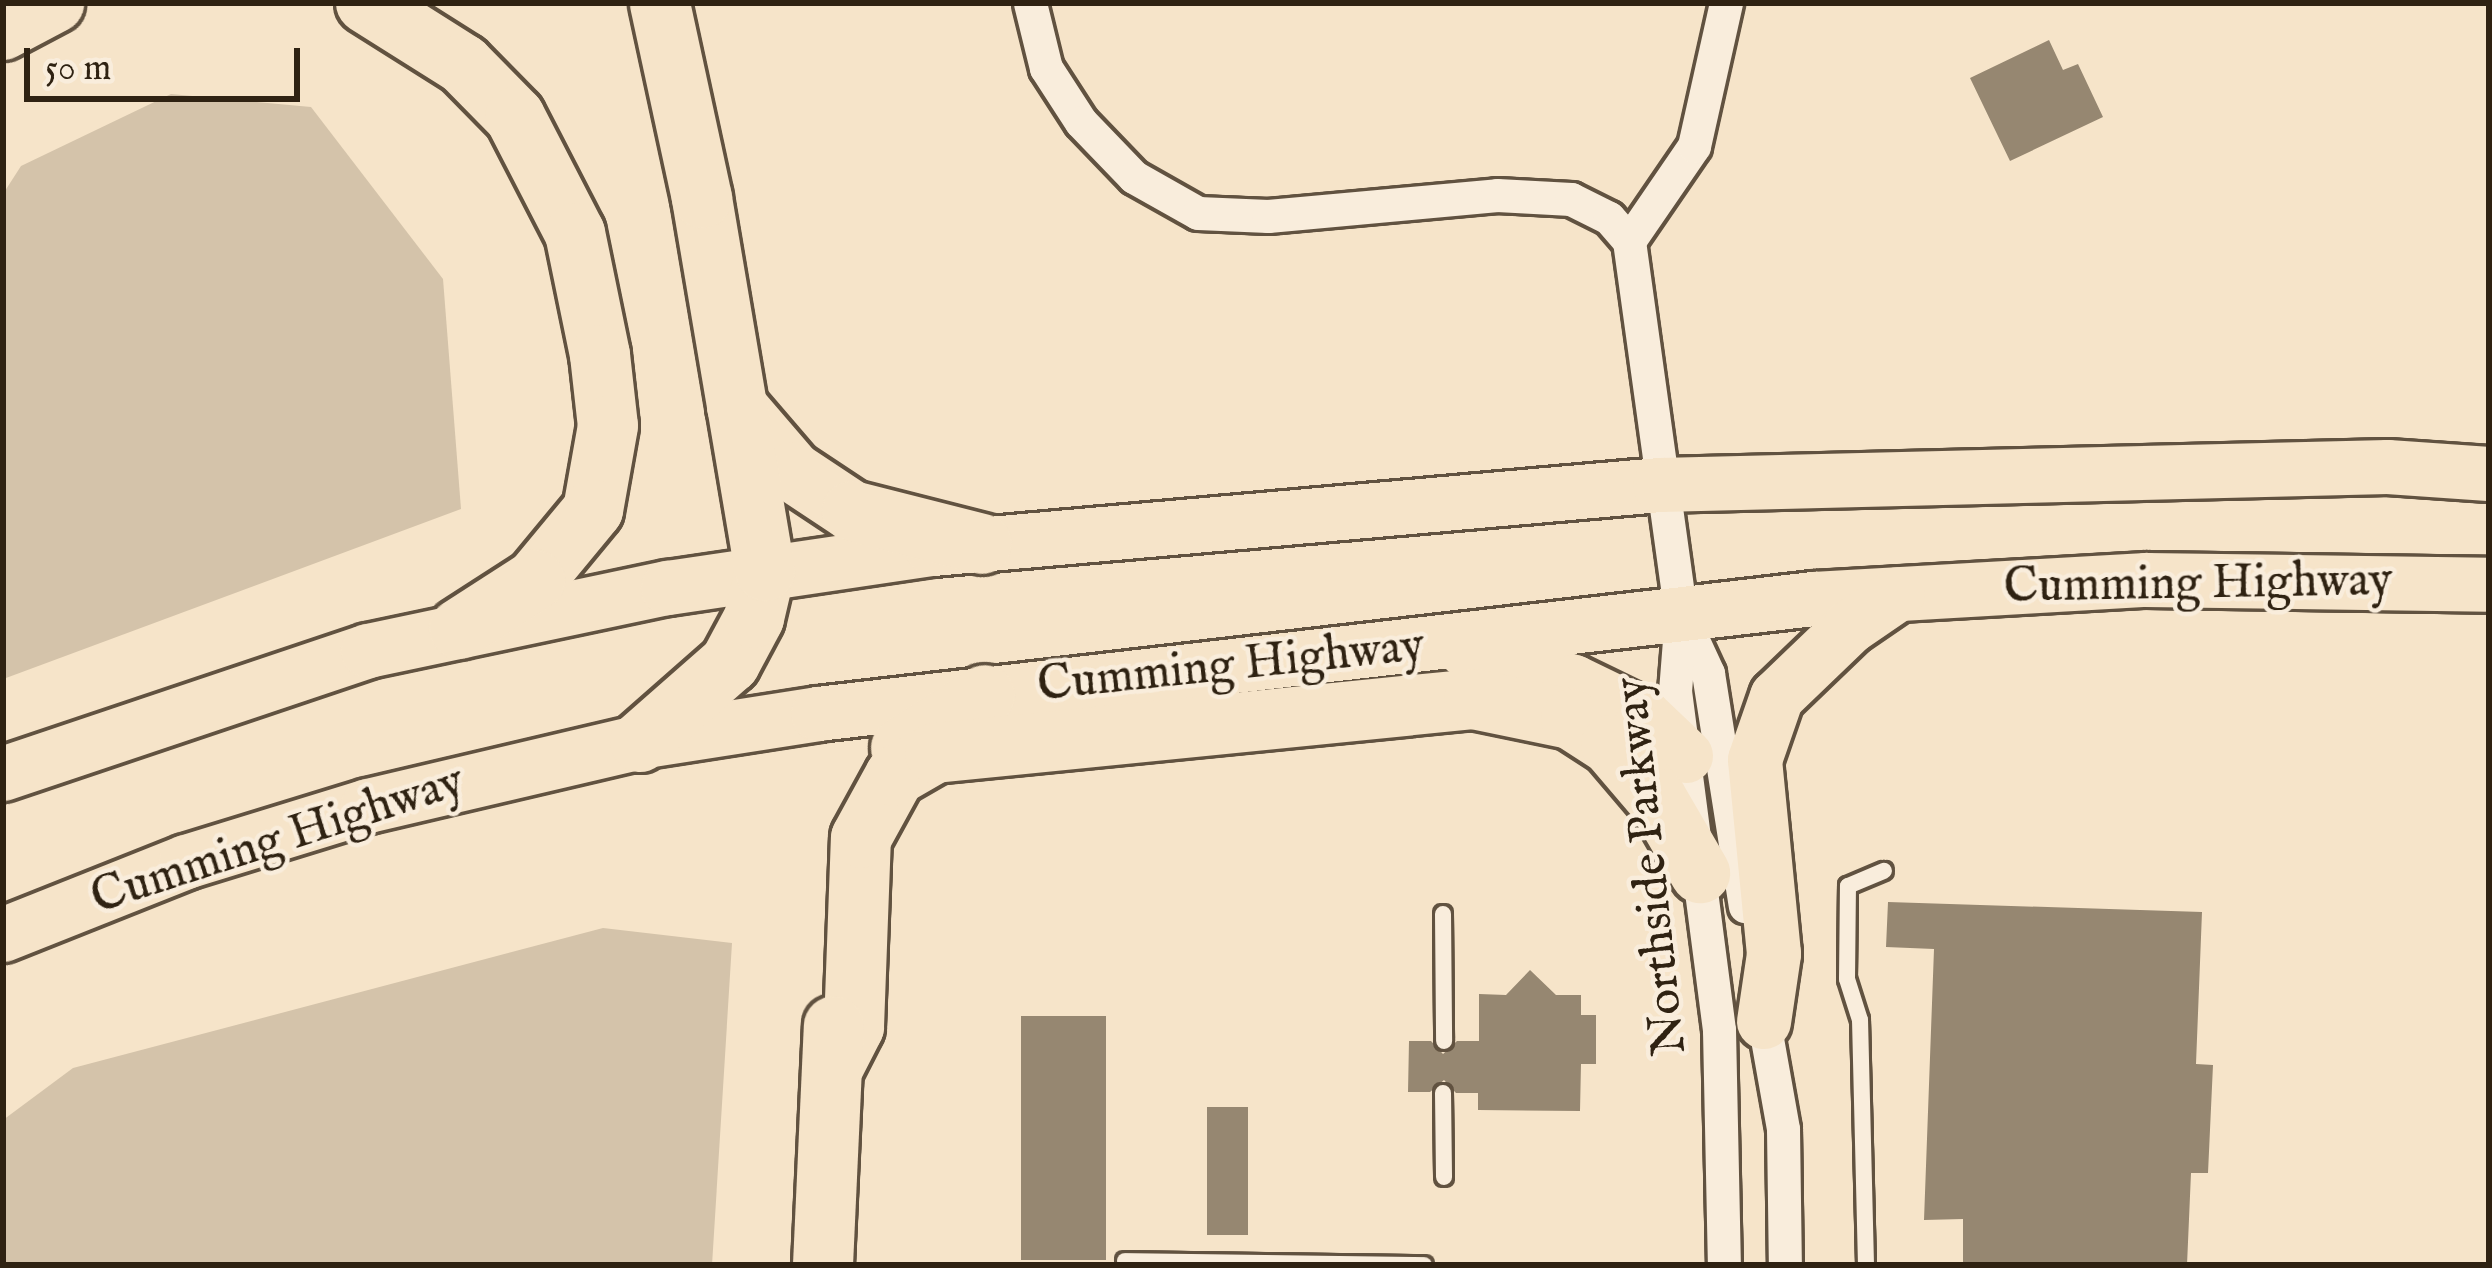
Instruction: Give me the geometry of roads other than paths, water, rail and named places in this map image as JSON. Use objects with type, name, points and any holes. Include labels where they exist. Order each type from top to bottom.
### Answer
[{"type":"highway","points":[[3,30],[54,3]]},
{"type":"highway","points":[[366,3],[463,64],[514,117],[574,233],[601,355],[608,426],[593,510],[535,580],[459,629]]},
{"type":"highway","points":[[640,742],[730,663],[754,618],[765,572],[660,3]]},
{"type":"highway","points":[[737,407],[793,472],[852,511],[982,544]]},
{"type":"highway","points":[[823,1265],[835,1064],[829,914],[846,811],[882,763],[985,694]]},
{"type":"highway","points":[[835,1064],[854,1027],[861,838],[895,776],[935,753],[1319,711],[1474,699],[1526,707],[1570,719],[1611,745],[1657,799],[1700,873]]},
{"type":"main road","points":[[3,774],[193,706],[459,629],[765,572],[982,544],[1660,485],[2365,467],[2489,474]]},
{"type":"main road","name":"Cumming Highway","points":[[3,935],[284,830],[640,742],[985,694],[1899,593],[2146,580],[2479,586]]},
{"type":"main road","points":[[1764,1022],[1774,954],[1755,760],[1777,697],[1850,627],[1899,593]]},
{"type":"main road","points":[[1453,642],[1473,656],[1609,699],[1644,716],[1686,756]]},
{"type":"street","points":[[1030,3],[1046,68],[1081,122],[1135,177],[1198,212],[1268,216],[1497,195],[1571,199],[1609,218],[1629,242],[1682,615]]},
{"type":"street","points":[[1629,242],[1694,146],[1726,3]]},
{"type":"street","name":"Northside Parkway","points":[[1682,615],[1675,691],[1719,1030],[1724,1265]]},
{"type":"street","name":"Northside Parkway","points":[[1682,615],[1708,673],[1783,1129],[1784,1265]]},
{"type":"lane","points":[[1866,1265],[1860,1020],[1847,979],[1848,886],[1884,872]]},
{"type":"lane","points":[[1443,914],[1444,1041]]},
{"type":"lane","points":[[1443,1093],[1444,1178]]},
{"type":"lane","points":[[1125,1261],[1424,1265]]}]
